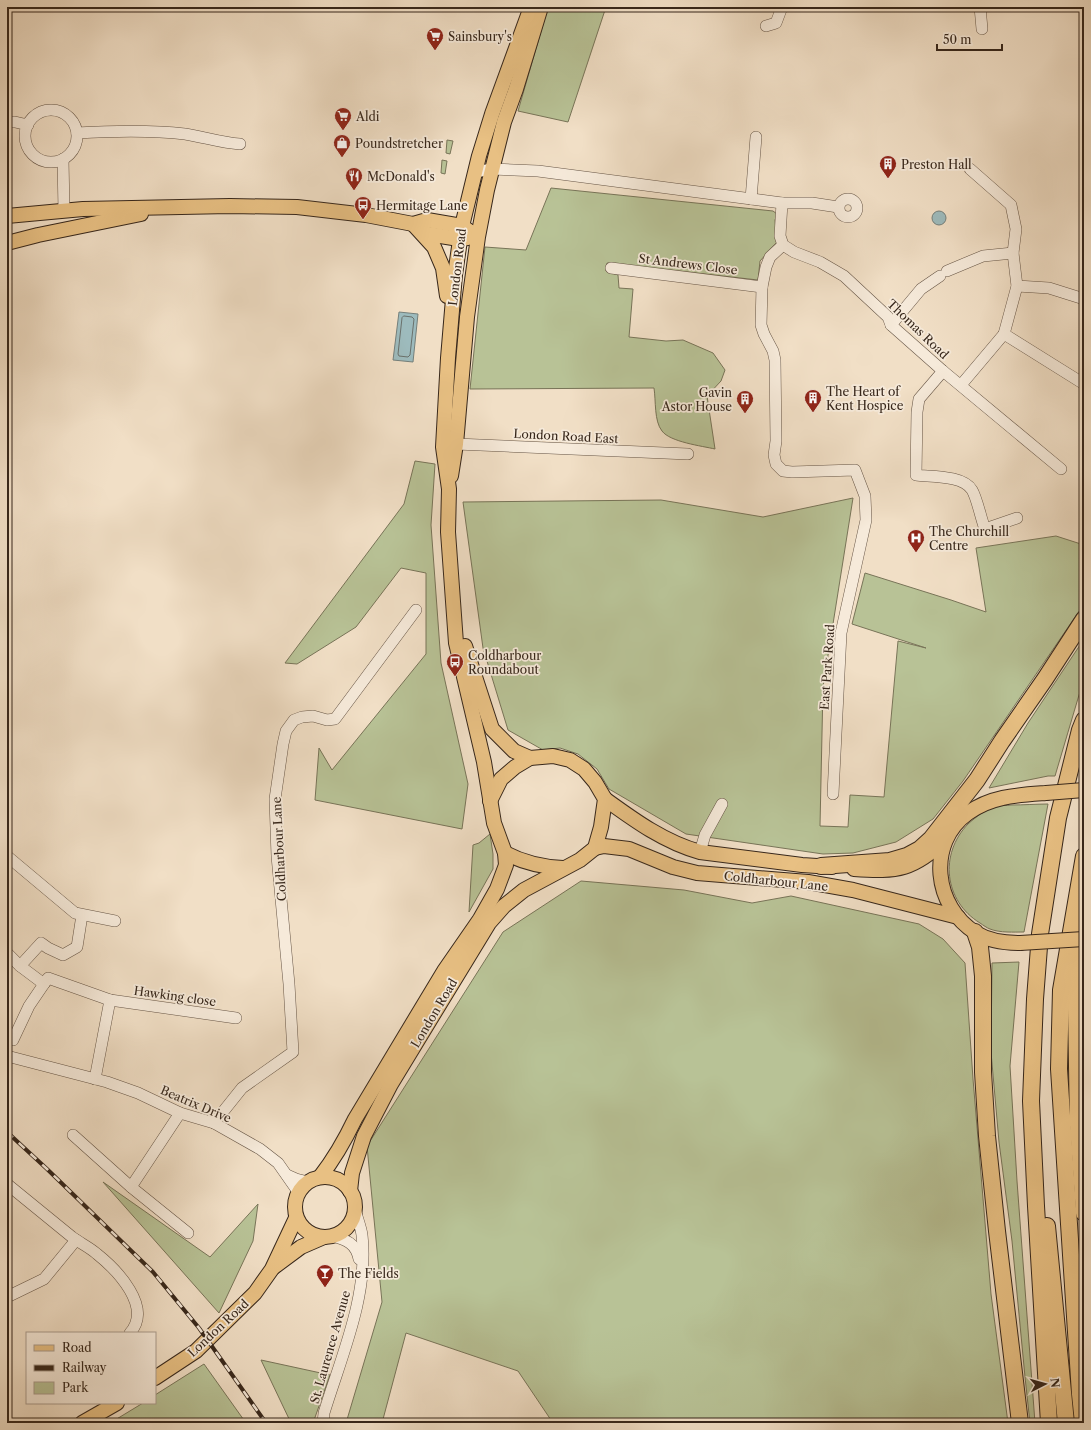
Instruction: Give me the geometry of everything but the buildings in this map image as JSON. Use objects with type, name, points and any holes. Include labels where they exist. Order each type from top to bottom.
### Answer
[{"type":"highway","points":[[821,866],[890,861],[907,856],[920,849],[931,839],[977,780],[1084,619]]},
{"type":"highway","points":[[1049,1423],[1036,1213],[1031,1101],[1035,999],[1040,934],[1058,818],[1080,730],[1084,720]]},
{"type":"highway","points":[[955,824],[977,780]]},
{"type":"highway","points":[[1083,1423],[1059,1069],[1061,990],[1084,856]]},
{"type":"highway","points":[[1074,910],[1078,1125],[1084,1213]]},
{"type":"highway","points":[[975,932],[980,947],[983,976],[983,1072],[987,1136],[1020,1423]]},
{"type":"highway","points":[[1035,999],[1041,1156],[1066,1423]]},
{"type":"main road","name":"London Road","points":[[490,802],[484,762],[456,643],[448,532],[450,446],[448,358],[455,275],[461,233],[475,172],[492,114],[531,7]]},
{"type":"main road","name":"London Road","points":[[450,446],[478,237],[492,169],[504,122],[516,89],[541,7]]},
{"type":"main road","points":[[7,243],[38,235],[173,207]]},
{"type":"main road","points":[[7,216],[64,211],[173,207],[297,207],[366,215],[417,228],[461,233],[478,237]]},
{"type":"main road","points":[[417,228],[434,247],[443,268],[447,292],[446,323],[448,358]]},
{"type":"main road","name":"London Road","points":[[454,613],[492,729],[514,752],[530,758]]},
{"type":"main road","points":[[553,756],[570,760],[584,769],[595,782],[605,799],[601,827],[595,848],[580,860],[563,868],[534,865],[518,860],[505,853],[494,824],[490,802],[501,779],[515,767],[530,758],[553,756]]},
{"type":"main road","points":[[1084,790],[1016,795],[990,801],[967,814],[955,824],[946,839],[941,856],[940,869],[944,895],[950,906],[958,917],[975,932],[986,938],[998,941],[1020,943],[1084,939]]},
{"type":"main road","name":"Coldharbour Lane","points":[[605,799],[648,829],[684,848],[700,852],[821,866],[881,871],[914,864],[925,858],[946,839]]},
{"type":"main road","name":"Coldharbour Lane","points":[[595,848],[604,846],[629,848],[673,867],[696,873],[808,882],[853,890],[958,917]]},
{"type":"main road","name":"London Road","points":[[314,1179],[334,1159],[344,1143],[355,1120],[444,971],[480,919],[497,889],[506,865],[505,853]]},
{"type":"main road","name":"London Road","points":[[350,1191],[352,1172],[364,1136],[391,1084],[489,923],[504,906],[524,890],[563,868]]},
{"type":"main road","points":[[328,1177],[337,1179],[345,1184],[350,1191],[354,1200],[355,1209],[353,1218],[348,1226],[341,1232],[328,1236],[315,1235],[307,1231],[296,1218],[294,1208],[300,1188],[314,1179],[328,1177]]},
{"type":"main road","name":"London Road","points":[[156,1377],[196,1351],[255,1293],[272,1269],[296,1218]]},
{"type":"main road","name":"London Road","points":[[272,1269],[301,1247],[328,1236]]},
{"type":"main road","points":[[82,1423],[115,1404]]},
{"type":"street","points":[[766,26],[776,23],[782,7]]},
{"type":"street","points":[[980,7],[982,29]]},
{"type":"street","points":[[47,110],[56,110],[63,113],[70,118],[75,125],[77,133],[77,141],[70,155],[55,162],[47,162],[40,159],[28,148],[26,140],[28,125],[33,118],[47,110]]},
{"type":"street","points":[[7,122],[28,125]]},
{"type":"street","points":[[77,133],[116,130],[186,134],[228,143],[240,144]]},
{"type":"street","points":[[751,199],[756,137]]},
{"type":"street","points":[[63,159],[64,211]]},
{"type":"street","points":[[475,172],[492,169],[538,171],[782,203],[812,203],[838,207]]},
{"type":"street","points":[[961,385],[1004,334],[1017,286],[1013,253],[1016,229],[1011,206],[970,169]]},
{"type":"street","points":[[762,287],[766,267],[770,257],[783,245],[780,236],[782,203]]},
{"type":"street","name":"Thomas Road","points":[[783,245],[794,252],[820,262],[844,276],[888,318],[891,325],[943,371],[1061,469]]},
{"type":"street","points":[[891,325],[921,289],[943,274],[983,256],[1013,253]]},
{"type":"street","name":"St Andrews Close","points":[[610,268],[762,287]]},
{"type":"street","points":[[1017,286],[1049,288],[1084,298]]},
{"type":"street","name":"East Park Road","points":[[762,287],[761,326],[773,351],[775,360],[776,441],[774,455],[776,464],[783,471],[792,472],[855,470],[865,496],[866,520],[841,633],[833,794]]},
{"type":"street","points":[[1004,334],[1084,384]]},
{"type":"street","points":[[943,371],[919,399],[917,412],[916,475],[954,479],[964,482],[972,490],[985,529],[1017,518]]},
{"type":"street","name":"London Road East","points":[[450,446],[688,454]]},
{"type":"street","name":"Coldharbour Lane","points":[[214,1123],[242,1088],[292,1052],[288,984],[277,856],[275,799],[282,744],[286,731],[294,720],[302,717],[313,716],[327,720],[335,719],[416,610]]},
{"type":"street","points":[[700,852],[706,836],[722,804]]},
{"type":"street","points":[[7,856],[75,914],[115,921]]},
{"type":"street","points":[[20,966],[41,943],[63,955],[77,947],[82,915]]},
{"type":"street","name":"Hawking close","points":[[7,954],[20,966],[46,981],[110,1000],[236,1018]]},
{"type":"street","points":[[10,1039],[46,981]]},
{"type":"street","points":[[95,1079],[110,1000]]},
{"type":"street","name":"Beatrix Drive","points":[[7,1056],[107,1082],[180,1113],[214,1123],[260,1149],[278,1162],[299,1193]]},
{"type":"street","points":[[132,1187],[180,1113]]},
{"type":"street","points":[[73,1135],[132,1187],[188,1233]]},
{"type":"street","points":[[287,1175],[292,1178],[314,1179]]},
{"type":"street","points":[[7,1184],[76,1240],[97,1254],[127,1284],[135,1302],[138,1316],[136,1324],[131,1332]]},
{"type":"street","name":"St. Laurence Avenue","points":[[323,1423],[324,1413],[358,1303],[362,1277],[362,1235],[355,1209]]},
{"type":"street","name":"St. Laurence Avenue","points":[[328,1236],[349,1241],[354,1246],[358,1254],[362,1277]]},
{"type":"street","points":[[7,1297],[44,1279],[76,1240]]},
{"type":"green space","points":[[548,7],[606,7],[568,122],[518,111]]},
{"type":"green space","points":[[447,140],[453,141],[450,154],[446,153]]},
{"type":"green space","points":[[442,160],[447,161],[445,174],[441,173]]},
{"type":"green space","points":[[551,188],[773,211],[777,214],[775,220],[777,242],[760,261],[758,280],[607,263],[606,271],[618,275],[619,288],[633,289],[629,337],[666,341],[683,340],[713,353],[725,370],[721,381],[707,396],[715,449],[679,441],[666,435],[662,431],[659,427],[656,416],[654,388],[470,389],[485,247],[526,250]]},
{"type":"green space","points":[[415,461],[435,464],[431,525],[441,663],[468,784],[462,829],[315,800],[319,748],[332,770],[426,654],[426,573],[401,568],[356,627],[297,664],[285,663],[404,504]]},
{"type":"green space","points":[[853,498],[823,687],[820,826],[848,827],[850,795],[884,797],[898,641],[926,648],[852,624],[865,573],[986,612],[976,548],[1056,536],[1084,545],[1084,604],[963,781],[933,819],[896,842],[853,853],[823,854],[686,834],[609,789],[597,769],[578,754],[560,748],[543,750],[508,730],[483,648],[463,502],[661,500],[763,517]]},
{"type":"green space","points":[[1084,639],[1084,683],[1079,695],[1055,776],[1048,776],[989,788],[1028,723]]},
{"type":"green space","points":[[1048,804],[1024,932],[1003,932],[989,929],[968,914],[959,902],[953,890],[950,876],[950,863],[953,849],[959,836],[968,824],[992,807]]},
{"type":"green space","points":[[490,834],[493,854],[493,869],[469,912],[473,845],[479,843]]},
{"type":"green space","points":[[581,881],[684,890],[752,903],[791,896],[919,924],[943,939],[965,963],[991,1294],[1008,1423],[553,1423],[518,1371],[406,1333],[382,1423],[346,1423],[382,1302],[367,1146],[503,932]]},
{"type":"green space","points":[[1019,962],[1010,1066],[1035,1423],[1030,1423],[1012,1241],[999,1142],[991,1052],[992,963]]},
{"type":"green space","points":[[103,1182],[210,1257],[258,1204],[253,1241],[219,1313]]},
{"type":"green space","points":[[261,1360],[330,1375],[313,1423],[291,1423]]},
{"type":"green space","points":[[204,1364],[246,1423],[118,1423],[115,1420],[141,1404],[156,1404],[156,1394]]},
{"type":"water","points":[[939,211],[944,213],[946,218],[944,223],[939,225],[934,223],[932,218],[934,213]]},
{"type":"water","points":[[399,312],[418,314],[413,362],[393,360]]},
{"type":"railway","points":[[7,1132],[153,1272],[199,1328],[266,1423]]},
{"type":"place","name":"Sainsbury's","points":[[435,51]]},
{"type":"place","name":"Aldi","points":[[343,131]]},
{"type":"place","name":"Poundstretcher","points":[[342,158]]},
{"type":"place","name":"Preston Hall","points":[[888,179]]},
{"type":"place","name":"McDonald's","points":[[354,191]]},
{"type":"place","name":"Hermitage Lane","points":[[363,220]]},
{"type":"place","name":"The Heart of Kent Hospice","points":[[813,413]]},
{"type":"place","name":"Gavin Astor House","points":[[745,414]]},
{"type":"place","name":"The Churchill Centre","points":[[916,553]]},
{"type":"place","name":"Coldharbour Roundabout","points":[[455,677]]},
{"type":"place","name":"The Fields","points":[[325,1288]]}]
